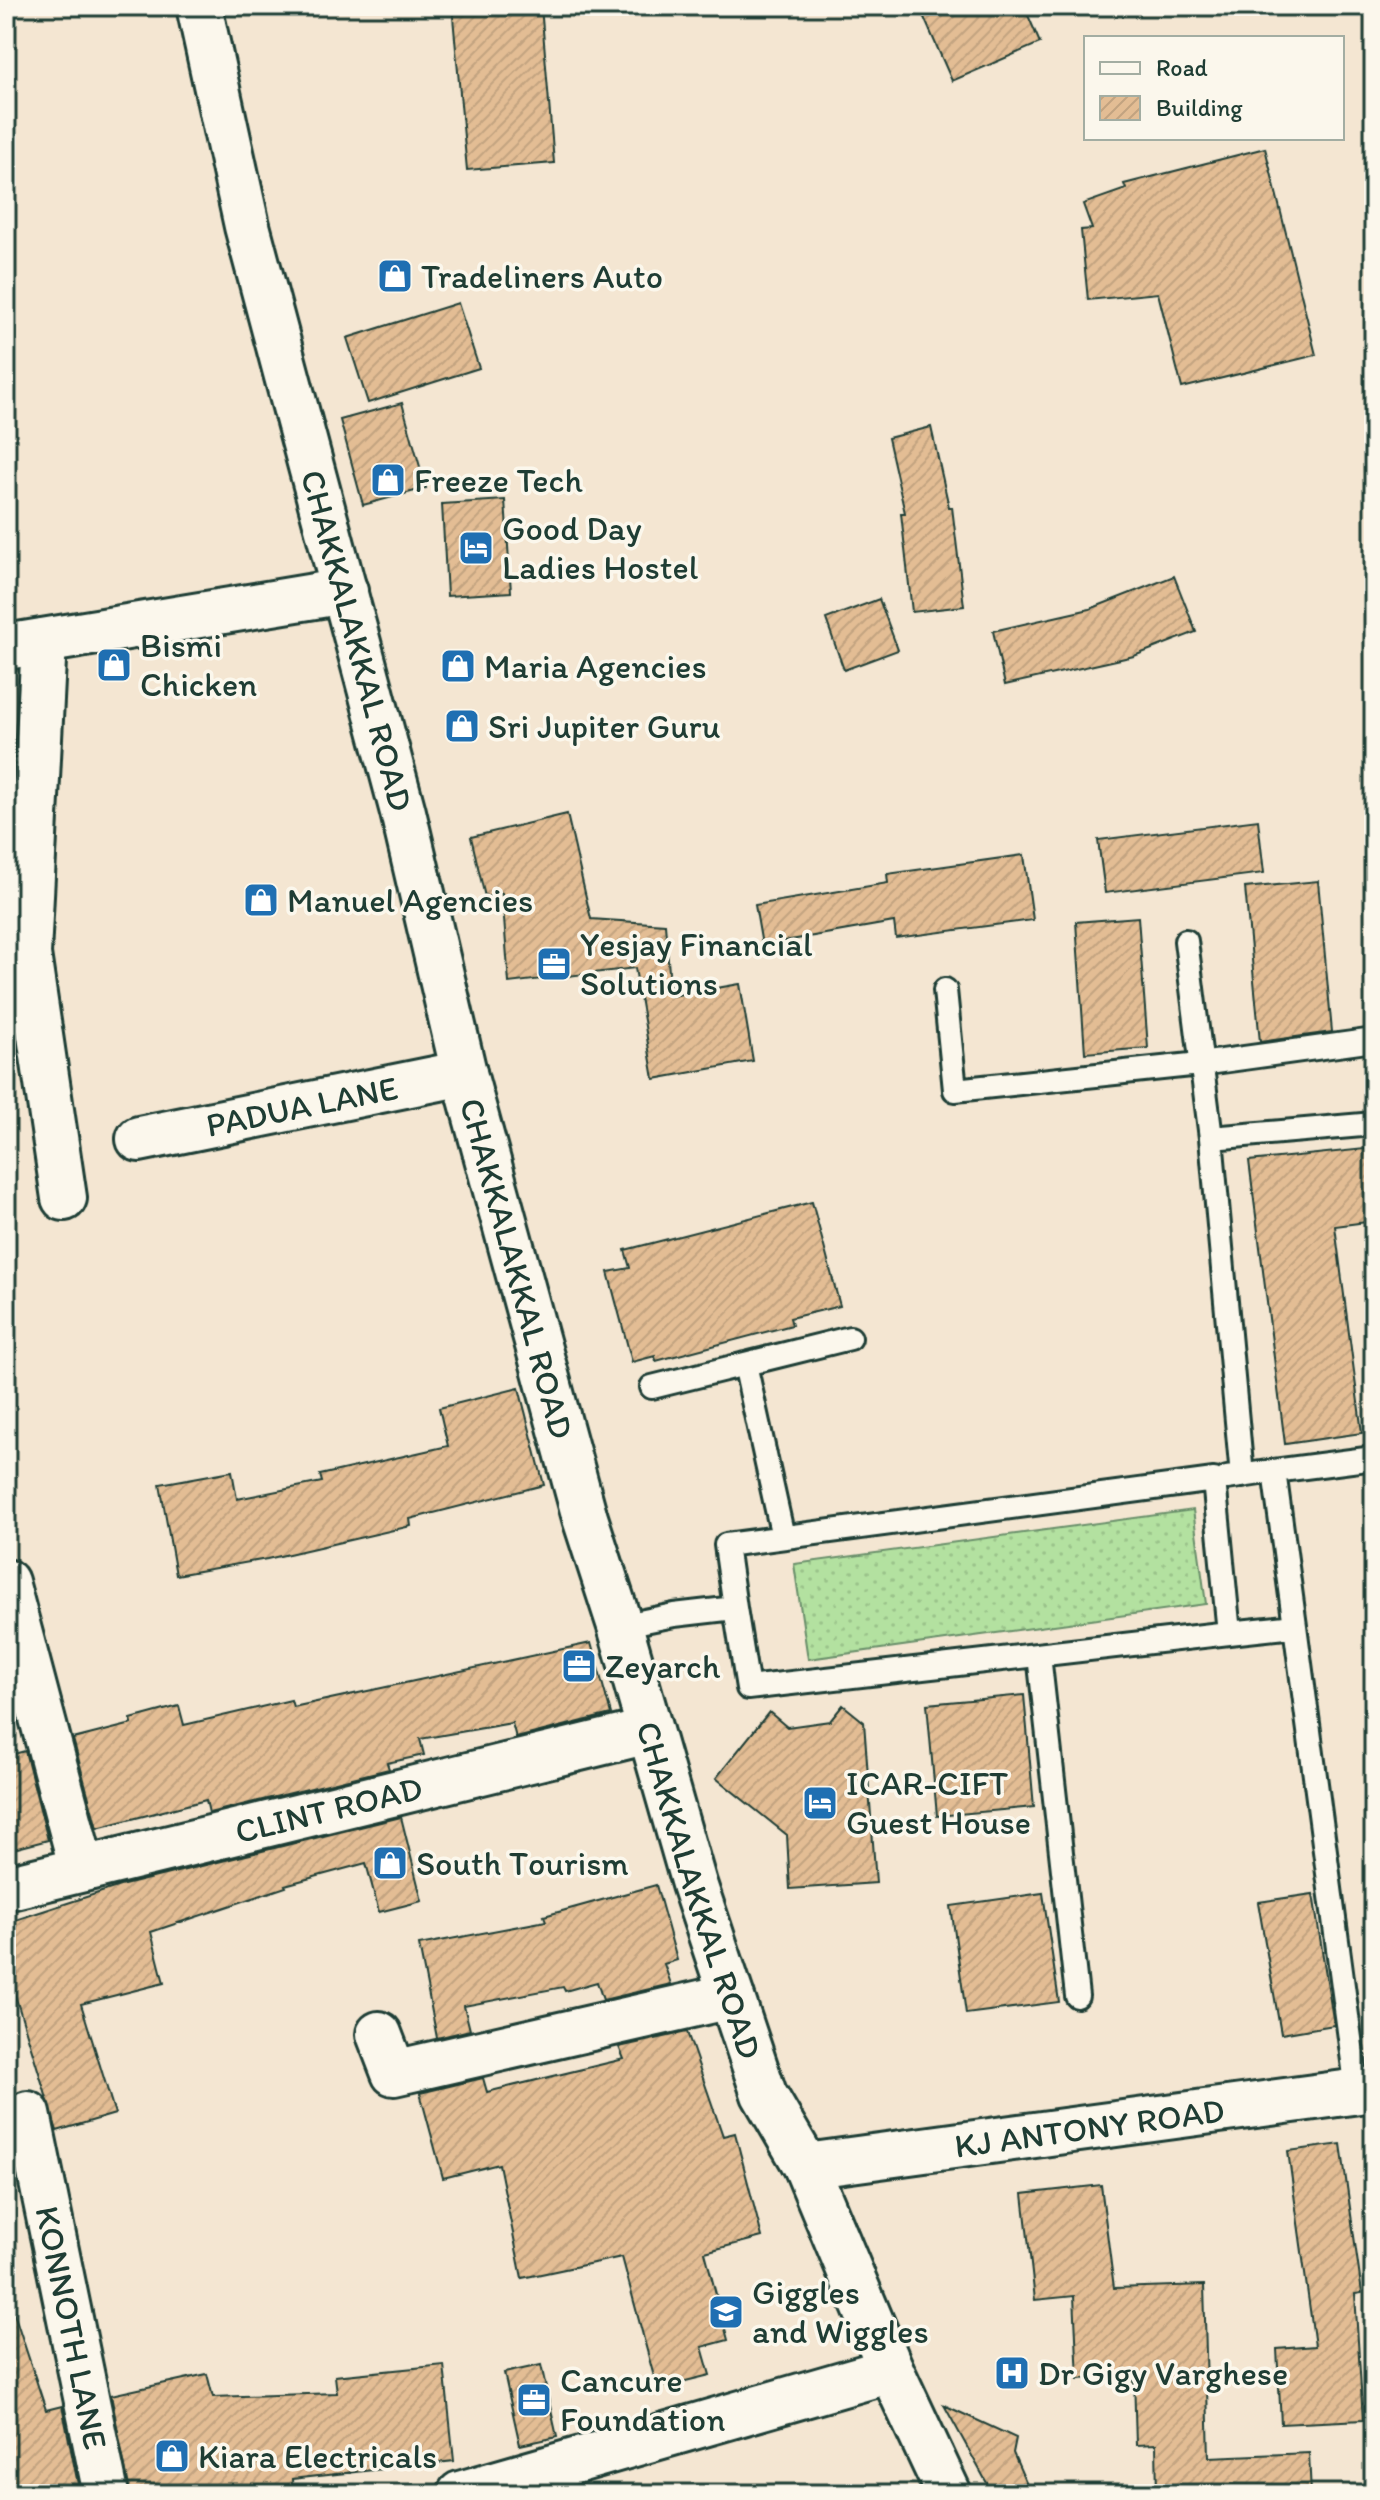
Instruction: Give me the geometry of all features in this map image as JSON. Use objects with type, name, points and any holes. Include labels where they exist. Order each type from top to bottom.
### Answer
[{"type":"street","name":"CHAKKALAKKAL ROAD","points":[[199,6],[247,226],[403,812],[464,1073],[581,1504],[620,1626],[694,1884],[764,2094],[806,2166],[891,2370],[949,2494]]},
{"type":"street","points":[[64,1198],[28,954],[25,644],[345,591]]},
{"type":"street","name":"PADUA LANE","points":[[139,1139],[464,1073]]},
{"type":"street","points":[[6,1582],[82,1869]]},
{"type":"street","name":"CLINT ROAD","points":[[6,1888],[649,1731]]},
{"type":"street","points":[[379,2034],[394,2073],[731,1996]]},
{"type":"street","name":"KJ ANTONY ROAD","points":[[806,2166],[1366,2090]]},
{"type":"street","name":"KONNOTH LANE","points":[[28,2114],[106,2494]]},
{"type":"street","points":[[460,2494],[891,2370]]},
{"type":"lane","points":[[1186,941],[1211,1138],[1242,1476]]},
{"type":"lane","points":[[945,990],[955,1090],[1200,1064],[1374,1040]]},
{"type":"lane","points":[[1211,1138],[1374,1124]]},
{"type":"lane","points":[[652,1387],[850,1338]]},
{"type":"lane","points":[[745,1364],[783,1537]]},
{"type":"lane","points":[[1295,1626],[748,1688],[726,1545],[1374,1458]]},
{"type":"lane","points":[[1274,1471],[1366,2090]]},
{"type":"lane","points":[[1214,1480],[1229,1633]]},
{"type":"lane","points":[[620,1626],[674,1615],[735,1608]]},
{"type":"lane","points":[[1039,1655],[1077,1996]]},
{"type":"green space","points":[[1193,1510],[1206,1604],[808,1659],[794,1564]]},
{"type":"building","points":[[452,6],[541,6],[554,163],[467,170]]},
{"type":"building","points":[[919,6],[1024,6],[1040,43],[952,81]]},
{"type":"building","points":[[1265,148],[1316,355],[1182,388],[1158,293],[1088,300],[1081,230],[1092,229],[1083,204],[1126,189],[1124,184]]},
{"type":"building","points":[[458,303],[479,368],[368,403],[347,338]]},
{"type":"building","points":[[402,403],[426,488],[363,505],[340,420]]},
{"type":"building","points":[[931,427],[949,507],[952,507],[964,606],[912,612],[901,513],[905,513],[888,438]]},
{"type":"building","name":"Good Day Ladies Hostel","points":[[505,500],[511,592],[447,596],[442,504]]},
{"type":"building","points":[[1174,576],[1196,632],[1134,656],[1005,685],[993,631],[1090,609]]},
{"type":"building","points":[[879,599],[898,650],[844,670],[826,619]]},
{"type":"building","points":[[567,814],[591,919],[665,924],[671,996],[740,984],[753,1061],[654,1079],[635,968],[509,983],[502,893],[485,897],[471,837]]},
{"type":"building","points":[[1258,820],[1264,873],[1105,893],[1098,840]]},
{"type":"building","points":[[1024,855],[1033,920],[896,938],[894,922],[762,945],[755,905],[888,883],[887,874]]},
{"type":"building","points":[[1318,881],[1332,1032],[1260,1042],[1245,888]]},
{"type":"building","points":[[1138,917],[1148,1048],[1085,1053],[1076,922]]},
{"type":"building","points":[[1374,1148],[1374,1221],[1335,1226],[1362,1433],[1285,1444],[1249,1161]]},
{"type":"building","points":[[812,1202],[840,1306],[790,1318],[792,1325],[656,1361],[655,1356],[632,1362],[608,1272],[630,1268],[625,1250]]},
{"type":"building","points":[[519,1388],[544,1485],[410,1519],[411,1526],[267,1559],[176,1575],[160,1484],[232,1471],[237,1499],[322,1482],[320,1475],[448,1446],[439,1408]]},
{"type":"building","points":[[591,1643],[611,1714],[516,1738],[512,1723],[420,1739],[424,1755],[387,1763],[389,1769],[209,1813],[206,1800],[97,1828],[73,1739],[132,1724],[131,1719],[179,1706],[184,1725],[291,1700],[293,1707]]},
{"type":"building","points":[[1024,1695],[1034,1807],[937,1816],[927,1704]]},
{"type":"building","name":"ICAR-CIFT Guest House","points":[[843,1705],[864,1722],[876,1883],[790,1889],[787,1835],[716,1778],[769,1712],[787,1727],[830,1721]]},
{"type":"building","points":[[25,1751],[48,1840],[6,1851],[6,1756]]},
{"type":"building","points":[[401,1817],[422,1901],[379,1912],[366,1863],[285,1885],[151,1932],[164,1983],[81,2004],[115,2114],[57,2131],[6,1966],[6,1923],[120,1886]]},
{"type":"building","points":[[656,1885],[677,1960],[664,1964],[671,1984],[603,2000],[597,1982],[565,1991],[563,1987],[464,2006],[470,2030],[437,2038],[419,1945],[546,1921],[544,1916]]},
{"type":"building","points":[[1043,1893],[1059,2002],[966,2014],[951,1906]]},
{"type":"building","points":[[1313,1894],[1334,2025],[1281,2034],[1258,1902]]},
{"type":"building","points":[[687,2032],[723,2136],[735,2133],[762,2237],[705,2252],[728,2340],[702,2347],[710,2375],[657,2388],[622,2257],[522,2278],[499,2164],[443,2178],[420,2093],[483,2078],[487,2092],[624,2059],[619,2047]]},
{"type":"building","points":[[1341,2144],[1362,2293],[1355,2294],[1363,2420],[1281,2424],[1277,2349],[1315,2346],[1288,2151]]},
{"type":"building","points":[[1101,2185],[1114,2288],[1204,2285],[1209,2457],[1309,2453],[1311,2494],[1157,2494],[1156,2444],[1136,2445],[1134,2376],[1078,2379],[1074,2296],[1035,2300],[1023,2194]]},
{"type":"building","points":[[13,2310],[46,2410],[62,2406],[80,2494],[6,2494],[6,2311]]},
{"type":"building","points":[[444,2365],[454,2461],[292,2479],[293,2494],[130,2494],[111,2395],[207,2374],[213,2397],[337,2393],[335,2376]]},
{"type":"building","points":[[541,2365],[557,2437],[520,2445],[504,2373]]},
{"type":"building","points":[[944,2405],[1016,2438],[1013,2453],[1031,2494],[993,2494]]},
{"type":"place","name":"Tradeliners Auto","points":[[395,276]]},
{"type":"place","name":"Freeze Tech","points":[[388,480]]},
{"type":"place","name":"Good Day Ladies Hostel","points":[[476,548]]},
{"type":"place","name":"Bismi Chicken","points":[[114,665]]},
{"type":"place","name":"Maria Agencies","points":[[458,666]]},
{"type":"place","name":"Sri Jupiter Guru","points":[[462,726]]},
{"type":"place","name":"Manuel Agencies","points":[[261,900]]},
{"type":"place","name":"Yesjay Financial Solutions","points":[[554,964]]},
{"type":"place","name":"Zeyarch","points":[[579,1666]]},
{"type":"place","name":"ICAR-CIFT Guest House","points":[[820,1803]]},
{"type":"place","name":"South Tourism","points":[[390,1863]]},
{"type":"place","name":"Giggles and Wiggles","points":[[726,2312]]},
{"type":"place","name":"Dr Gigy Varghese","points":[[1012,2373]]},
{"type":"place","name":"Cancure Foundation","points":[[534,2400]]},
{"type":"place","name":"Kiara Electricals","points":[[172,2456]]}]
